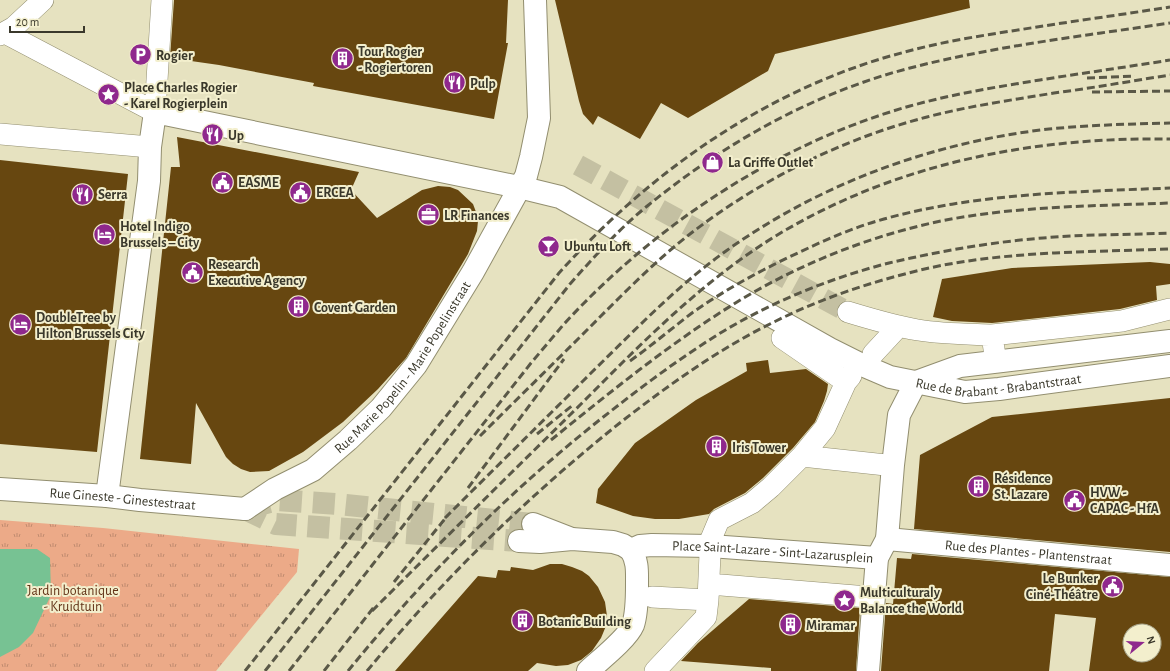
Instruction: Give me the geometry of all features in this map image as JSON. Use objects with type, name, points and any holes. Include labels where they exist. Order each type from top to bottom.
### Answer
[{"type":"street","points":[[43,0],[2,34],[155,112],[519,187],[560,197],[843,355],[890,377],[916,382]]},
{"type":"street","points":[[107,496],[148,181],[150,147],[155,112],[162,0]]},
{"type":"street","name":"Rue Marie Popelin - Marie Popelinstraat","points":[[245,509],[275,490],[313,470],[348,440],[381,408],[416,365],[473,272],[526,176],[531,157],[539,118],[535,0]]},
{"type":"street","points":[[0,134],[150,147]]},
{"type":"street","points":[[848,312],[880,322],[919,330],[955,334],[992,335],[1122,321],[1170,309]]},
{"type":"street","points":[[873,354],[899,326]]},
{"type":"street","name":"Rue de Brabant - Brabantstraat","points":[[992,335],[995,356]]},
{"type":"street","points":[[655,671],[706,618],[711,546],[719,520],[752,503],[802,456],[825,428],[848,380],[782,338]]},
{"type":"street","name":"Rue de Brabant - Brabantstraat","points":[[916,382],[960,366],[1170,341]]},
{"type":"street","name":"Rue de Brabant - Brabantstraat","points":[[916,382],[965,392],[999,389],[1170,366]]},
{"type":"street","name":"Place Saint-Lazare - Sint-Lazarusplein","points":[[631,550],[640,546],[652,545],[882,548],[899,415],[916,382]]},
{"type":"street","points":[[802,456],[886,465]]},
{"type":"street","name":"Rue Gineste - Ginestestraat","points":[[0,489],[107,496],[245,509]]},
{"type":"street","points":[[533,524],[572,539]]},
{"type":"street","points":[[519,541],[540,542],[572,539],[613,542],[623,545],[631,550],[636,557],[637,596],[633,624],[628,633],[588,671]]},
{"type":"street","points":[[868,671],[882,548]]},
{"type":"street","name":"Rue des Plantes - Plantenstraat","points":[[882,548],[1170,565]]},
{"type":"street","points":[[652,596],[708,592],[868,597]]},
{"type":"green space","name":"Jardin botanique - Kruidtuin","points":[[0,520],[103,528],[299,549],[297,572],[216,671],[0,671]]},
{"type":"shaded area","points":[[0,549],[37,549],[50,558],[51,595],[33,633],[19,647],[0,657]]},
{"type":"building","name":"Tour Rogier - Rogiertoren","points":[[174,0],[508,0],[506,43],[508,43],[494,119],[313,86],[314,83],[219,65],[170,58]]},
{"type":"building","points":[[555,0],[969,0],[970,8],[775,54],[768,71],[688,118],[661,103],[640,139],[598,116],[593,125],[583,114]]},
{"type":"building","name":"Covent Garden","points":[[177,137],[359,172],[351,190],[377,218],[422,190],[438,186],[450,187],[458,190],[473,204],[476,212],[478,221],[477,231],[468,254],[406,358],[378,389],[343,422],[303,452],[269,471],[250,472],[233,464],[226,457],[196,403],[191,464],[140,459],[171,167],[180,167]]},
{"type":"building","points":[[0,160],[128,174],[97,452],[0,444]]},
{"type":"building","points":[[1150,262],[1170,264],[1170,284],[1156,286],[1157,300],[1120,309],[992,323],[952,321],[933,317],[942,279],[1012,268]]},
{"type":"building","name":"Iris Tower","points":[[768,360],[770,373],[806,369],[828,384],[827,391],[815,422],[793,448],[763,478],[745,493],[714,509],[709,514],[679,519],[655,519],[633,516],[596,503],[598,489],[635,443],[696,400],[747,371],[746,363]]},
{"type":"building","points":[[1170,398],[1170,552],[914,529],[920,455],[992,417]]},
{"type":"building","points":[[912,554],[1170,577],[1170,671],[1089,671],[1096,618],[1055,614],[1049,671],[881,671],[886,603],[893,604],[897,558],[911,559]]},
{"type":"building","name":"Botanic Building","points":[[550,564],[562,564],[582,571],[589,576],[598,587],[605,602],[607,616],[606,626],[601,638],[592,651],[581,660],[568,665],[556,666],[537,663],[528,671],[395,671],[478,576],[496,578],[498,570],[510,571],[511,567],[533,570]]},
{"type":"building","name":"Miramar","points":[[749,599],[860,608],[856,671],[771,671],[771,668],[681,661],[698,643]]},
{"type":"tunnel","points":[[578,165],[848,312]]},
{"type":"tunnel","points":[[248,508],[277,500],[337,504],[533,524]]},
{"type":"tunnel","points":[[245,509],[276,524],[519,541]]},
{"type":"railway","points":[[245,671],[559,273],[595,235],[633,200],[674,167],[716,137],[761,110],[807,87],[855,67],[905,52],[954,41],[1054,24],[1170,7]]},
{"type":"railway","points":[[265,671],[570,284],[616,234],[646,207],[675,184],[706,162],[770,123],[839,91],[874,79],[942,60],[1039,42],[1170,23]]},
{"type":"railway","points":[[289,671],[531,363],[564,324],[600,287],[638,253],[679,221],[722,191],[767,165],[814,142],[861,122],[910,106],[958,94],[991,88],[1170,60]]},
{"type":"railway","points":[[480,436],[626,292],[677,245],[717,214],[773,179],[833,149],[895,126],[927,117],[975,106],[1170,75]]},
{"type":"railway","points":[[1087,78],[1135,76]]},
{"type":"railway","points":[[1092,92],[1170,91]]},
{"type":"railway","points":[[445,518],[624,340],[690,279],[726,251],[762,227],[800,205],[880,169],[921,155],[963,144],[1006,135],[1049,129],[1170,123]]},
{"type":"railway","points":[[372,611],[649,337],[700,291],[727,270],[784,231],[829,207],[875,187],[922,171],[971,158],[1020,149],[1069,143],[1170,139]]},
{"type":"railway","points":[[630,361],[692,313],[745,280],[820,242],[873,222],[919,210],[990,199],[1026,195],[1170,188]]},
{"type":"railway","points":[[551,440],[647,364],[721,312],[793,271],[841,251],[916,227],[969,216],[998,212],[1084,206],[1170,203]]},
{"type":"railway","points":[[348,671],[408,601],[505,501],[611,411],[662,372],[734,325],[777,303],[821,284],[889,263],[966,248],[1024,240],[1075,236],[1170,233]]},
{"type":"railway","points":[[367,671],[456,571],[553,479],[621,422],[658,394],[696,367],[755,332],[794,312],[832,297],[890,278],[929,268],[959,262],[1019,255],[1170,249]]},
{"type":"railway","points":[[468,488],[564,359]]},
{"type":"railway","points":[[537,434],[573,405]]},
{"type":"railway","points":[[394,582],[448,515]]},
{"type":"railway","points":[[324,671],[374,607]]},
{"type":"place","name":"Rogier","points":[[140,55]]},
{"type":"place","name":"Tour Rogier - Rogiertoren","points":[[343,59]]},
{"type":"place","name":"Pulp","points":[[455,83]]},
{"type":"place","name":"Place Charles Rogier - Karel Rogierplein","points":[[108,95]]},
{"type":"place","name":"Up","points":[[212,135]]},
{"type":"place","name":"La Griffe Outlet","points":[[712,162]]},
{"type":"place","name":"EASME","points":[[222,182]]},
{"type":"place","name":"ERCEA","points":[[301,192]]},
{"type":"place","name":"Serra","points":[[83,194]]},
{"type":"place","name":"LR Finances","points":[[429,215]]},
{"type":"place","name":"Hotel Indigo Brussels – City","points":[[104,234]]},
{"type":"place","name":"Ubuntu Loft","points":[[548,246]]},
{"type":"place","name":"Research Executive Agency","points":[[192,272]]},
{"type":"place","name":"Covent Garden","points":[[298,307]]},
{"type":"place","name":"DoubleTree by Hilton Brussels City","points":[[21,325]]},
{"type":"place","name":"Iris Tower","points":[[717,447]]},
{"type":"place","name":"Résidence St. Lazare","points":[[978,486]]},
{"type":"place","name":"HVW - CAPAC - HfA","points":[[1075,500]]},
{"type":"place","name":"Le Bunker Ciné-Théâtre","points":[[1113,586]]},
{"type":"place","name":"Multiculturaly Balance the World","points":[[845,600]]},
{"type":"place","name":"Botanic Building","points":[[523,621]]},
{"type":"place","name":"Miramar","points":[[790,625]]}]
